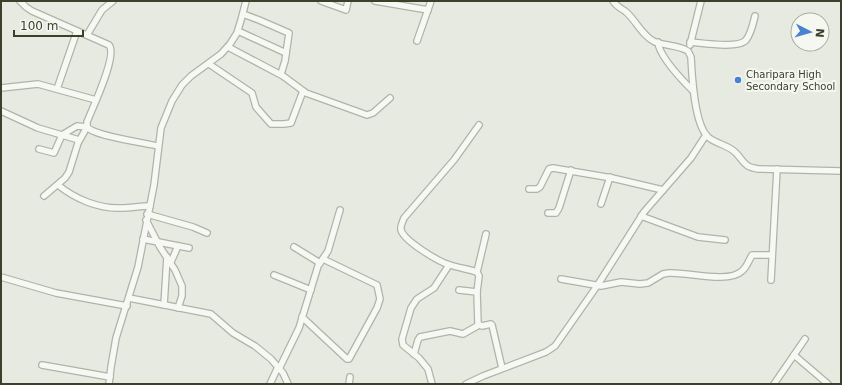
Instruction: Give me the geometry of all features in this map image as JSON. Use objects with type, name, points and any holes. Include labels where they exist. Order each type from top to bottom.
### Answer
[{"type":"street","points":[[20,1],[32,11],[109,45],[112,52],[106,75],[86,127],[79,140],[70,172],[58,185],[44,196]]},
{"type":"street","points":[[109,384],[116,338],[138,267],[150,206],[161,128],[165,117],[182,85],[191,76],[228,47],[238,31],[246,1]]},
{"type":"street","points":[[321,1],[346,10],[348,1]]},
{"type":"street","points":[[375,1],[428,10]]},
{"type":"street","points":[[417,41],[431,1]]},
{"type":"street","points":[[613,1],[617,6],[626,12],[648,38],[688,51],[691,57],[693,91],[698,114],[706,135],[711,140],[734,152],[746,166],[754,169],[841,171]]},
{"type":"street","points":[[688,51],[701,1]]},
{"type":"street","points":[[87,35],[102,10],[110,2]]},
{"type":"street","points":[[243,14],[289,34],[281,74]]},
{"type":"street","points":[[690,42],[740,44],[746,40],[755,16]]},
{"type":"street","points":[[58,89],[77,31]]},
{"type":"street","points":[[238,31],[286,53]]},
{"type":"street","points":[[658,42],[661,51],[672,68],[693,91]]},
{"type":"street","points":[[228,47],[281,74],[303,91],[367,115],[373,113],[390,98]]},
{"type":"street","points":[[208,64],[252,93],[256,107],[271,124],[290,123],[303,91]]},
{"type":"street","points":[[1,88],[38,84],[96,100]]},
{"type":"street","points":[[1,111],[38,128],[79,140]]},
{"type":"street","points":[[477,272],[449,265],[434,258],[405,235],[401,230],[401,225],[404,218],[454,160],[479,125]]},
{"type":"street","points":[[39,149],[54,153],[62,134],[76,126],[86,127],[89,130],[99,133],[158,146]]},
{"type":"street","points":[[466,384],[502,368],[546,352],[556,346],[597,286],[641,216],[691,158],[706,135]]},
{"type":"street","points":[[529,189],[537,189],[540,187],[549,169],[553,168],[610,177],[663,190]]},
{"type":"street","points":[[771,280],[777,169]]},
{"type":"street","points":[[548,213],[556,213],[560,208],[571,170]]},
{"type":"street","points":[[601,204],[610,177]]},
{"type":"street","points":[[58,185],[70,194],[102,207],[121,208],[150,206]]},
{"type":"street","points":[[270,384],[298,328],[321,261],[330,248],[340,210]]},
{"type":"street","points":[[641,216],[698,237],[725,240]]},
{"type":"street","points":[[147,217],[193,227],[207,233]]},
{"type":"street","points":[[147,217],[160,247],[169,260],[182,286],[182,296],[178,308]]},
{"type":"street","points":[[479,325],[477,320],[477,292],[479,276],[477,272],[486,234]]},
{"type":"street","points":[[143,239],[188,248]]},
{"type":"street","points":[[164,305],[169,260],[178,246]]},
{"type":"street","points":[[294,247],[321,261],[377,285],[379,288],[380,299],[377,308],[349,359],[346,359],[302,317]]},
{"type":"street","points":[[561,279],[597,286],[605,286],[621,282],[645,284],[663,274],[669,273],[719,277],[732,276],[742,271],[752,255],[772,255]]},
{"type":"street","points":[[432,384],[428,369],[403,345],[402,339],[411,308],[417,299],[434,288],[449,265]]},
{"type":"street","points":[[274,275],[312,290]]},
{"type":"street","points":[[1,277],[56,293],[126,306]]},
{"type":"street","points":[[459,290],[477,292]]},
{"type":"street","points":[[129,298],[211,314],[233,333],[255,346],[271,359],[283,373],[288,384]]},
{"type":"street","points":[[414,354],[420,337],[450,331],[463,334],[479,325],[491,324],[502,368]]},
{"type":"street","points":[[774,384],[805,339]]},
{"type":"street","points":[[794,355],[828,384]]},
{"type":"street","points":[[42,365],[110,377]]},
{"type":"street","points":[[349,384],[350,377]]},
{"type":"place","name":"Charipara High Secondary School","points":[[738,80]]}]
